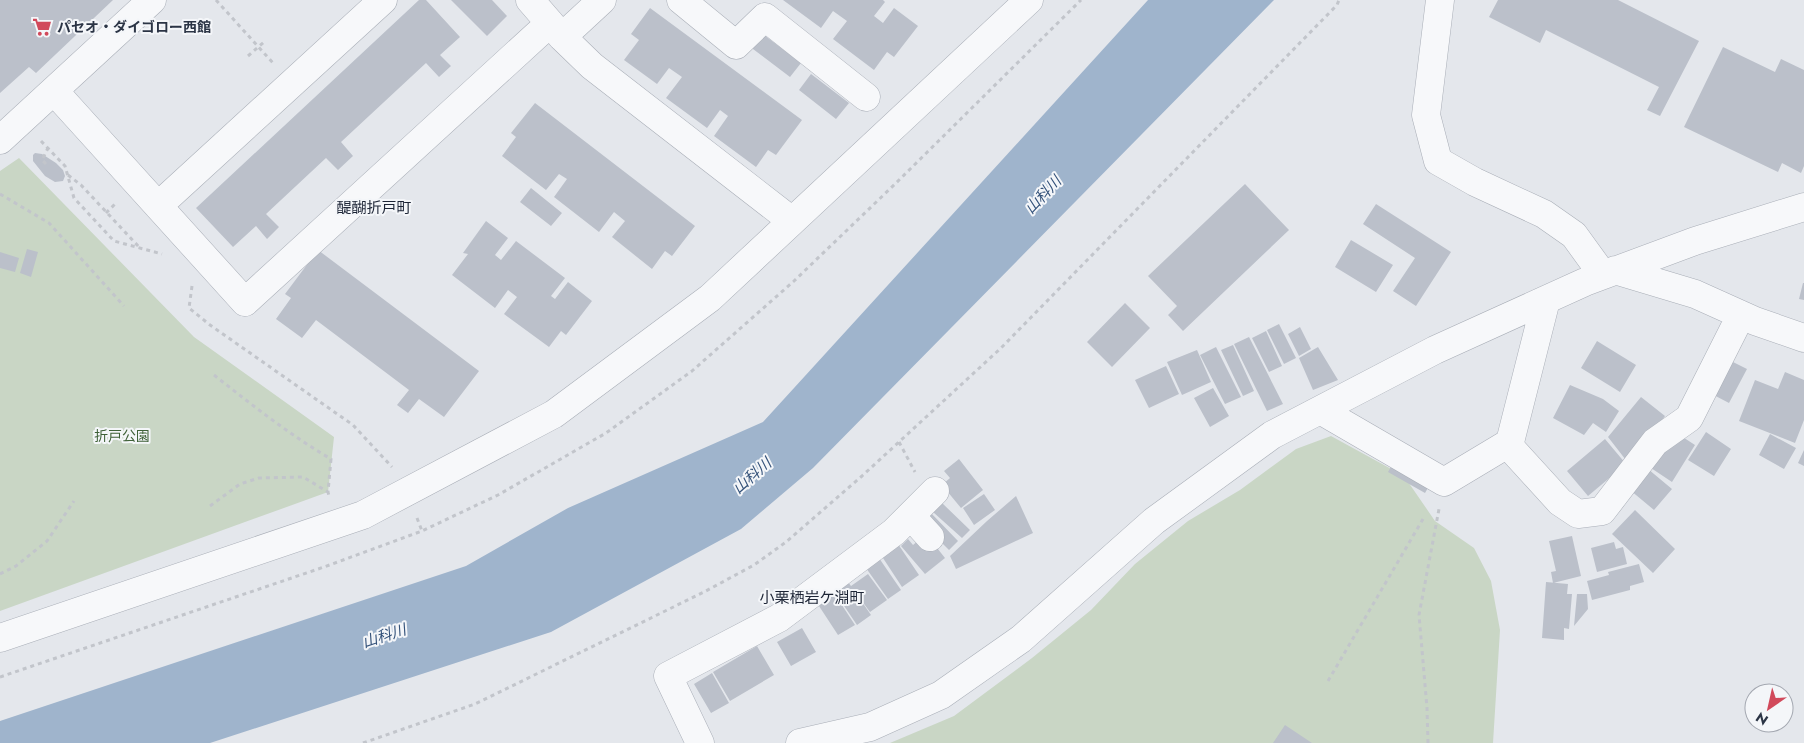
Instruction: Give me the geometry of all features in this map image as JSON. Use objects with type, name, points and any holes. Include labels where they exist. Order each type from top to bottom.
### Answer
[{"type":"street","points":[[0,140],[152,0]]},
{"type":"street","points":[[158,206],[383,0]]},
{"type":"street","points":[[530,0],[556,30],[592,66],[792,221]]},
{"type":"street","points":[[54,91],[245,302],[556,30],[602,0]]},
{"type":"street","points":[[681,0],[736,45],[765,17],[866,97]]},
{"type":"street","points":[[0,638],[363,515],[554,414],[710,298],[1029,0]]},
{"type":"street","points":[[1440,0],[1426,115],[1438,161],[1475,182],[1544,214],[1574,235],[1609,272],[1695,294],[1804,338]]},
{"type":"street","points":[[800,743],[870,727],[941,695],[1021,639],[1154,521],[1272,434],[1436,350],[1609,272],[1695,241],[1804,207]]},
{"type":"street","points":[[1546,300],[1509,446],[1560,502],[1578,514],[1602,511],[1655,442],[1689,418],[1741,314]]},
{"type":"street","points":[[1320,410],[1444,482],[1509,443]]},
{"type":"street","points":[[700,743],[668,676],[779,618],[894,532],[911,516],[926,483]]},
{"type":"street","points":[[911,516],[930,537]]},
{"type":"path","points":[[216,0],[292,84]]},
{"type":"path","points":[[364,743],[475,704],[704,592],[754,565],[786,542],[1001,348],[1339,0]]},
{"type":"path","points":[[248,56],[264,42]]},
{"type":"path","points":[[38,138],[65,166],[74,198],[114,242],[163,254],[158,250]]},
{"type":"path","points":[[46,164],[42,160],[48,148]]},
{"type":"path","points":[[68,175],[81,185],[140,248]]},
{"type":"path","points":[[0,194],[6,200],[49,224],[124,306]]},
{"type":"path","points":[[106,213],[116,204]]},
{"type":"path","points":[[186,280],[192,286],[188,308],[353,425],[396,472]]},
{"type":"path","points":[[214,375],[286,430],[331,459],[328,492],[330,497]]},
{"type":"path","points":[[899,441],[926,483]]},
{"type":"path","points":[[210,506],[240,484],[259,478],[303,477],[328,492]]},
{"type":"path","points":[[1428,743],[1419,615],[1444,482]]},
{"type":"path","points":[[0,574],[16,566],[47,541],[74,501]]},
{"type":"path","points":[[1328,681],[1424,519]]},
{"type":"green space","name":"折戸公園","points":[[19,158],[194,337],[334,437],[328,492],[0,611],[0,171]]},
{"type":"green space","points":[[1331,436],[1404,476],[1435,521],[1474,548],[1491,581],[1500,630],[1493,743],[890,743],[954,716],[1032,658],[1091,610],[1135,564],[1188,521],[1240,490],[1296,449]]},
{"type":"water","name":"山科川","points":[[1148,0],[1274,0],[813,468],[741,529],[551,632],[210,743],[0,743],[0,721],[466,566],[568,508],[763,422]]},
{"type":"building","name":"パセオ・ダイゴロー西館","points":[[0,0],[113,0],[36,73],[29,67],[0,93]]},
{"type":"building","points":[[419,0],[426,0],[460,37],[440,55],[451,66],[439,77],[426,63],[341,142],[353,156],[338,170],[326,158],[266,214],[279,227],[267,239],[256,226],[233,247],[196,208]]},
{"type":"building","points":[[451,0],[492,0],[507,16],[487,36]]},
{"type":"building","points":[[783,0],[883,0],[885,2],[874,16],[883,23],[894,8],[918,26],[894,57],[887,52],[874,70],[833,39],[847,21],[833,11],[821,28]]},
{"type":"building","points":[[1498,0],[1618,0],[1699,41],[1660,116],[1647,110],[1659,87],[1546,30],[1540,43],[1489,17]]},
{"type":"building","points":[[650,8],[802,120],[776,155],[768,150],[756,167],[714,136],[728,116],[720,110],[707,128],[666,98],[682,77],[669,68],[657,84],[624,60],[639,40],[631,34]]},
{"type":"building","points":[[760,32],[801,63],[790,77],[749,46]]},
{"type":"building","points":[[1723,47],[1775,72],[1781,59],[1804,70],[1804,166],[1801,173],[1782,163],[1778,172],[1684,127]]},
{"type":"building","points":[[811,74],[849,103],[836,119],[799,90]]},
{"type":"building","points":[[535,103],[695,226],[672,256],[665,251],[652,269],[612,237],[625,221],[614,212],[599,232],[554,197],[567,179],[559,174],[546,190],[502,156],[516,137],[511,133]]},
{"type":"building","points":[[35,153],[42,154],[63,170],[65,176],[63,181],[55,182],[45,176],[33,161]]},
{"type":"building","points":[[1245,184],[1289,230],[1183,331],[1168,315],[1177,306],[1148,276]]},
{"type":"building","points":[[531,188],[562,213],[551,226],[520,202]]},
{"type":"building","points":[[1376,204],[1451,252],[1416,306],[1393,291],[1415,258],[1363,224]]},
{"type":"building","points":[[486,221],[508,238],[495,255],[501,260],[516,241],[565,278],[551,296],[555,299],[568,282],[592,301],[566,335],[561,331],[549,347],[504,314],[517,297],[508,290],[495,308],[452,275],[468,254],[463,253]]},
{"type":"building","points":[[1351,240],[1393,265],[1376,292],[1335,267]]},
{"type":"building","points":[[27,249],[38,252],[31,277],[20,273]]},
{"type":"building","points":[[318,250],[479,371],[444,417],[419,399],[408,413],[397,405],[409,390],[316,320],[302,338],[276,319],[291,298],[285,294]]},
{"type":"building","points":[[0,252],[19,258],[15,272],[0,268]]},
{"type":"building","points":[[1804,283],[1804,300],[1799,299]]},
{"type":"building","points":[[1125,303],[1150,328],[1112,367],[1087,342]]},
{"type":"building","points":[[1279,324],[1296,358],[1284,364],[1267,330]]},
{"type":"building","points":[[1300,327],[1311,349],[1299,356],[1288,334]]},
{"type":"building","points":[[1266,331],[1282,366],[1269,372],[1252,338]]},
{"type":"building","points":[[1249,337],[1283,404],[1267,411],[1234,344]]},
{"type":"building","points":[[1597,341],[1636,365],[1620,392],[1581,368]]},
{"type":"building","points":[[1233,345],[1254,391],[1243,396],[1221,350]]},
{"type":"building","points":[[1216,347],[1241,397],[1225,404],[1200,355]]},
{"type":"building","points":[[1318,347],[1338,380],[1313,390],[1299,358]]},
{"type":"building","points":[[1197,350],[1211,382],[1182,395],[1167,362]]},
{"type":"building","points":[[1725,358],[1747,369],[1729,403],[1708,392]]},
{"type":"building","points":[[1166,366],[1179,394],[1149,408],[1135,380]]},
{"type":"building","points":[[1785,372],[1804,380],[1804,420],[1795,443],[1739,421],[1755,380],[1778,389]]},
{"type":"building","points":[[1570,385],[1603,399],[1619,411],[1606,432],[1593,423],[1584,435],[1553,418]]},
{"type":"building","points":[[1213,388],[1229,416],[1210,427],[1194,398]]},
{"type":"building","points":[[1641,397],[1665,416],[1629,464],[1608,437]]},
{"type":"building","points":[[1675,432],[1695,445],[1672,482],[1651,468]]},
{"type":"building","points":[[1706,432],[1731,449],[1714,476],[1688,460]]},
{"type":"building","points":[[1770,434],[1796,448],[1784,469],[1759,455]]},
{"type":"building","points":[[1605,439],[1626,464],[1588,496],[1567,471]]},
{"type":"building","points":[[1804,450],[1804,466],[1798,463]]},
{"type":"building","points":[[1396,458],[1433,479],[1425,493],[1388,472]]},
{"type":"building","points":[[959,459],[983,490],[961,508],[942,485],[950,478],[944,471]]},
{"type":"building","points":[[1648,469],[1672,489],[1654,510],[1630,490]]},
{"type":"building","points":[[984,494],[995,510],[974,525],[963,508]]},
{"type":"building","points":[[1016,496],[1033,533],[956,569],[950,556]]},
{"type":"building","points":[[942,503],[970,530],[962,538],[933,512]]},
{"type":"building","points":[[1635,510],[1675,549],[1653,573],[1612,534]]},
{"type":"building","points":[[930,512],[958,541],[949,550],[921,522]]},
{"type":"building","points":[[926,534],[945,558],[925,574],[901,546],[908,539],[913,545]]},
{"type":"building","points":[[1572,536],[1581,576],[1553,583],[1551,572],[1556,571],[1549,541]]},
{"type":"building","points":[[1614,542],[1616,549],[1623,547],[1627,564],[1597,572],[1591,548]]},
{"type":"building","points":[[898,544],[919,575],[902,587],[881,555]]},
{"type":"building","points":[[879,558],[901,590],[888,599],[866,568]]},
{"type":"building","points":[[1639,564],[1644,582],[1630,586],[1630,590],[1592,600],[1587,581],[1609,575],[1608,572]]},
{"type":"building","points":[[868,574],[887,600],[870,612],[853,589],[871,615],[857,625],[834,591],[848,582],[851,586]]},
{"type":"building","points":[[1546,582],[1568,584],[1567,594],[1572,594],[1569,629],[1564,628],[1564,640],[1542,638]]},
{"type":"building","points":[[834,593],[855,625],[838,635],[817,603]]},
{"type":"building","points":[[1577,594],[1587,594],[1588,609],[1574,626]]},
{"type":"building","points":[[802,628],[816,652],[791,666],[777,642]]},
{"type":"building","points":[[757,646],[774,675],[730,701],[713,672]]},
{"type":"building","points":[[712,673],[729,703],[711,713],[694,684]]},
{"type":"building","points":[[1285,725],[1312,743],[1273,743]]},
{"type":"place","name":"パセオ・ダイゴロー西館","points":[[42,27]]},
{"type":"district","name":"醍醐折戸町","points":[[374,208]]},
{"type":"district","name":"小栗栖岩ケ淵町","points":[[812,598]]}]
